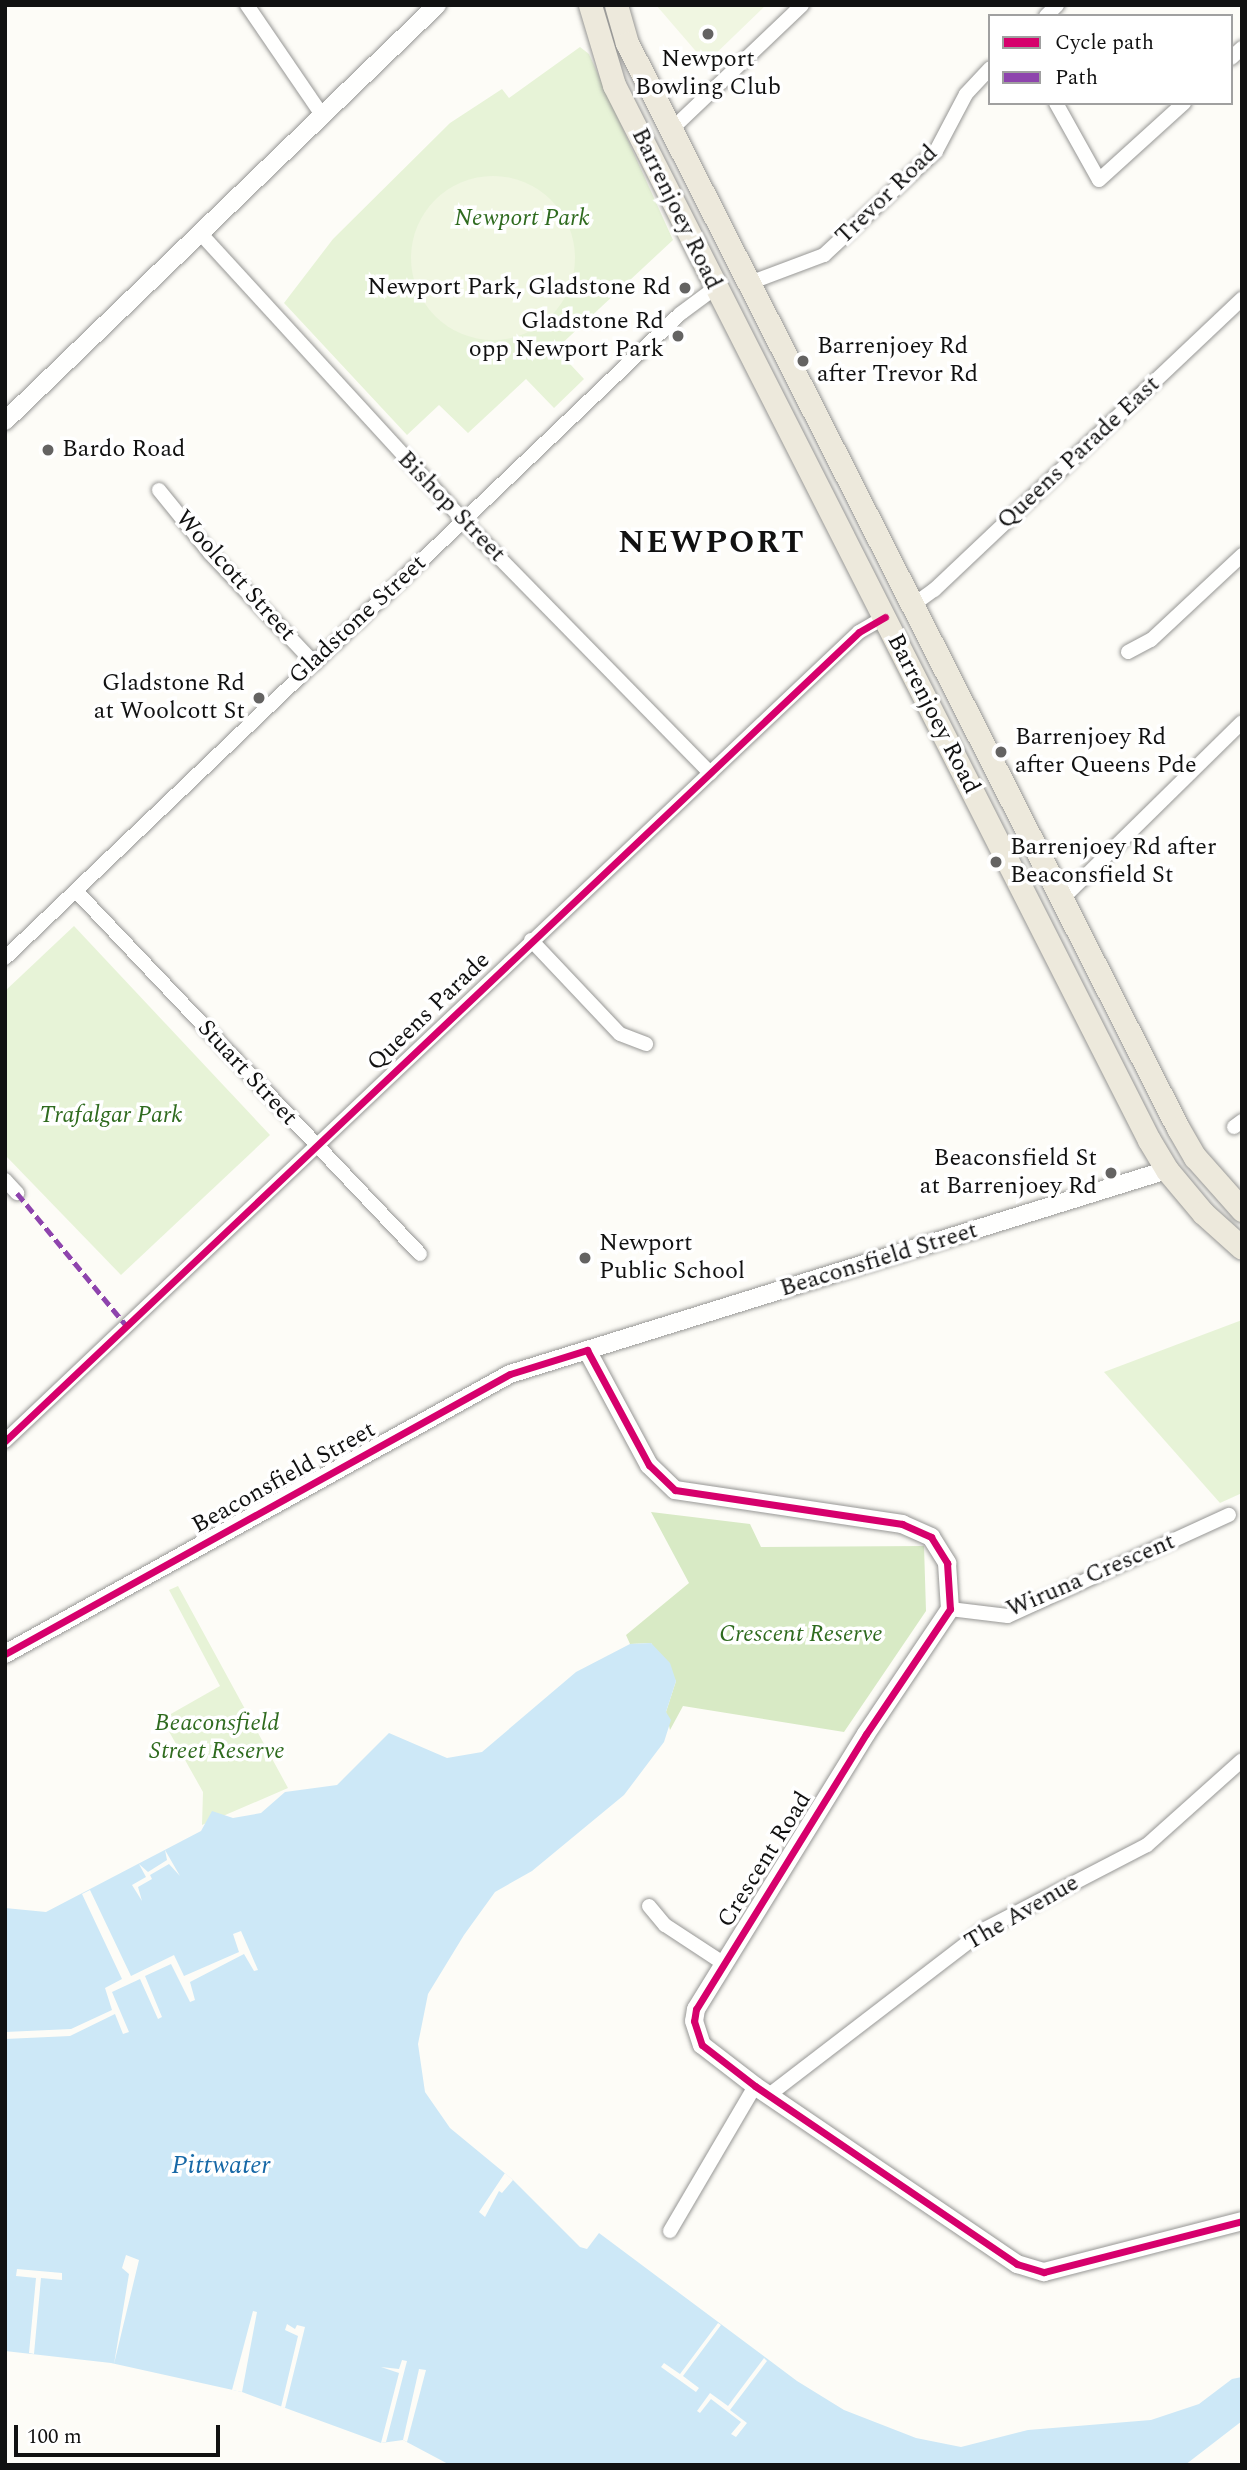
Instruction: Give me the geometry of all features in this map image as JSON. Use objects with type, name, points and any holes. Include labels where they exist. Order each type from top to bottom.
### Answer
[{"type":"main road","name":"Barrenjoey Road","points":[[590,5],[614,85],[715,288],[1167,1170],[1203,1213],[1242,1248]]},
{"type":"main road","name":"Barrenjoey Road","points":[[616,5],[627,43],[752,282],[913,605],[1195,1157],[1242,1210]]},
{"type":"main road","points":[[645,144],[673,128]]},
{"type":"main road","points":[[715,288],[752,282]]},
{"type":"main road","name":"Queens Parade","points":[[885,617],[913,605]]},
{"type":"main road","name":"Beaconsfield Street","points":[[1167,1170],[1195,1157]]},
{"type":"street","points":[[247,5],[322,115]]},
{"type":"street","points":[[5,421],[438,5]]},
{"type":"street","points":[[673,128],[802,5]]},
{"type":"street","name":"Trevor Road","points":[[752,282],[824,255],[936,151],[965,94],[988,70]]},
{"type":"street","points":[[1057,105],[1099,180],[1182,105]]},
{"type":"street","name":"Bishop Street","points":[[200,233],[465,520],[710,773]]},
{"type":"street","name":"Gladstone Street","points":[[5,958],[680,314],[715,288]]},
{"type":"street","name":"Queens Parade East","points":[[913,605],[944,581],[1242,299]]},
{"type":"street","name":"Woolcott Street","points":[[159,490],[210,553],[313,662]]},
{"type":"street","points":[[1128,652],[1151,640],[1242,555]]},
{"type":"street","name":"Queens Parade","points":[[5,1441],[859,632],[885,617]]},
{"type":"street","points":[[1062,899],[1242,722]]},
{"type":"street","name":"Stuart Street","points":[[76,891],[420,1254]]},
{"type":"street","points":[[531,940],[620,1034],[646,1044]]},
{"type":"street","name":"Beaconsfield Street","points":[[5,1654],[510,1374],[1167,1170]]},
{"type":"street","points":[[5,1180],[17,1193]]},
{"type":"street","points":[[587,1350],[661,1480],[676,1490],[697,1496],[902,1524],[925,1533],[941,1548],[947,1563],[950,1609]]},
{"type":"street","name":"Wiruna Crescent","points":[[950,1609],[1008,1616],[1229,1515]]},
{"type":"street","name":"Crescent Road","points":[[950,1609],[723,1963],[696,2009],[697,2034],[714,2057],[984,2245],[1017,2264],[1044,2272],[1242,2221]]},
{"type":"street","name":"The Avenue","points":[[670,2231],[762,2091],[985,1929],[1147,1844],[1242,1760]]},
{"type":"street","points":[[649,1906],[665,1925],[723,1963]]},
{"type":"green space","name":"Newport Bowling Club","points":[[656,5],[766,5],[706,63]]},
{"type":"green space","name":"Newport Park","points":[[580,47],[589,54],[673,240],[556,349],[584,379],[554,408],[526,379],[468,433],[439,405],[407,435],[284,303],[333,239],[450,123],[502,89],[509,98]]},
{"type":"green space","points":[[493,176],[524,182],[551,200],[569,227],[575,258],[569,289],[551,316],[524,334],[493,340],[462,334],[435,316],[417,289],[411,258],[417,227],[435,200],[462,182]]},
{"type":"green space","name":"Trafalgar Park","points":[[74,926],[270,1135],[121,1275],[5,1155],[5,991]]},
{"type":"green space","points":[[1242,1320],[1242,1493],[1220,1503],[1104,1372]]},
{"type":"green space","name":"Crescent Reserve","points":[[651,1512],[750,1524],[761,1547],[924,1546],[926,1611],[844,1732],[683,1706],[670,1730],[666,1712],[676,1681],[651,1643],[630,1644],[626,1635],[689,1583]]},
{"type":"green space","name":"Beaconsfield Street Reserve","points":[[178,1586],[288,1788],[202,1825],[203,1792],[162,1719],[220,1686],[169,1590]]},
{"type":"water","name":"Pittwater","points":[[651,1643],[670,1663],[676,1681],[666,1712],[671,1720],[664,1742],[624,1795],[532,1871],[495,1892],[464,1935],[428,1994],[418,2044],[425,2092],[450,2128],[513,2180],[580,2247],[587,2249],[599,2233],[797,2381],[844,2410],[916,2438],[961,2447],[1028,2430],[1151,2420],[1199,2404],[1232,2379],[1242,2377],[1242,2421],[1185,2465],[450,2465],[403,2440],[381,2443],[242,2392],[111,2363],[5,2351],[5,1908],[46,1912],[201,1831],[212,1811],[233,1818],[261,1813],[285,1792],[337,1785],[389,1733],[447,1758],[482,1752],[576,1672],[630,1644]]},
{"type":"pier","points":[[165,1850],[180,1876],[169,1864],[150,1875],[152,1879],[138,1887],[142,1901],[132,1885],[146,1877],[139,1864],[148,1872],[167,1860]]},
{"type":"pier","points":[[90,1890],[131,1976],[174,1955],[184,1976],[239,1952],[233,1934],[241,1931],[258,1970],[254,1971],[244,1954],[190,1982],[195,2000],[190,2002],[171,1964],[145,1976],[162,2017],[158,2019],[140,1979],[112,1992],[129,2032],[123,2034],[115,2014],[70,2036],[5,2039],[5,2032],[71,2029],[112,2010],[105,1988],[122,1979],[82,1894]]},
{"type":"pier","points":[[505,2173],[513,2180],[502,2193],[499,2191],[485,2217],[479,2212]]},
{"type":"pier","points":[[126,2255],[139,2260],[114,2364],[129,2274],[122,2268]]},
{"type":"pier","points":[[17,2269],[62,2273],[62,2280],[41,2278],[34,2354],[29,2353],[36,2278],[16,2276]]},
{"type":"pier","points":[[253,2311],[257,2312],[242,2392],[232,2390]]},
{"type":"pier","points":[[718,2323],[721,2325],[683,2376],[699,2388],[696,2392],[661,2367],[664,2363],[680,2374]]},
{"type":"pier","points":[[287,2324],[295,2329],[297,2325],[305,2327],[285,2408],[281,2407],[298,2336],[285,2330]]},
{"type":"pier","points":[[764,2358],[767,2361],[730,2410],[747,2423],[736,2437],[731,2434],[741,2422],[711,2399],[700,2413],[697,2411],[710,2393],[728,2406]]},
{"type":"pier","points":[[402,2360],[407,2361],[386,2442],[381,2443],[399,2373],[381,2367],[399,2369]]},
{"type":"pier","points":[[419,2369],[426,2370],[407,2442],[403,2440]]},
{"type":"marked path","points":[[17,1193],[126,1325]]},
{"type":"cycle path","points":[[5,1441],[859,632],[885,617]]},
{"type":"cycle path","points":[[5,1654],[510,1374],[587,1350],[649,1465],[675,1490],[902,1524],[931,1537],[947,1563],[950,1609],[866,1734],[696,2009],[694,2021],[702,2045],[755,2086],[1017,2264],[1044,2272],[1242,2221]]},
{"type":"place","name":"Newport Bowling Club","points":[[708,34]]},
{"type":"place","name":"Newport Park, Gladstone Rd","points":[[685,288]]},
{"type":"place","name":"Gladstone Rd opp Newport Park","points":[[678,336]]},
{"type":"place","name":"Barrenjoey Rd after Trevor Rd","points":[[803,361]]},
{"type":"place","name":"Bardo Road","points":[[48,450]]},
{"type":"place","name":"Gladstone Rd at Woolcott St","points":[[259,698]]},
{"type":"place","name":"Barrenjoey Rd after Queens Pde","points":[[1001,752]]},
{"type":"place","name":"Barrenjoey Rd after Beaconsfield St","points":[[996,862]]},
{"type":"place","name":"Beaconsfield St at Barrenjoey Rd","points":[[1111,1173]]},
{"type":"place","name":"Newport Public School","points":[[585,1258]]},
{"type":"district","name":"NEWPORT","points":[[712,543]]}]
